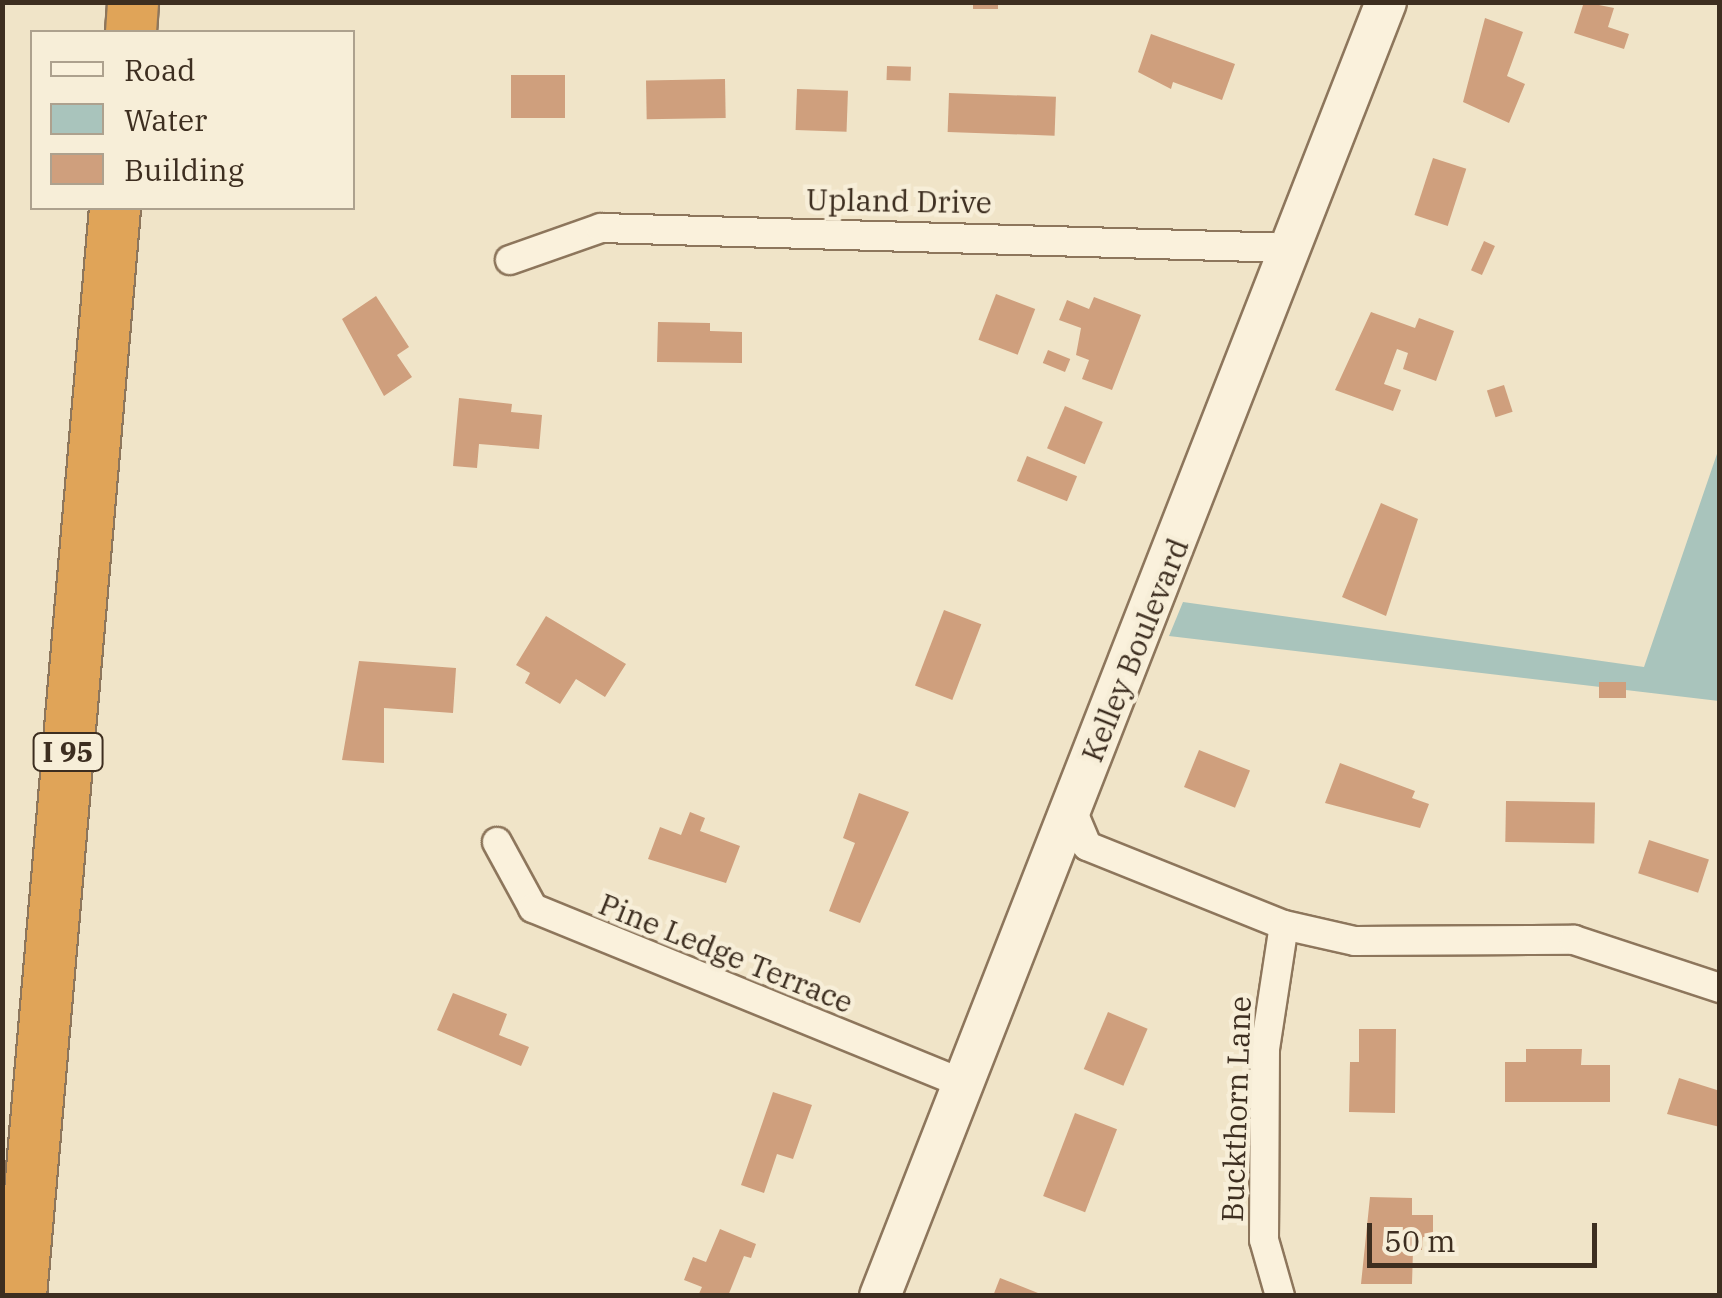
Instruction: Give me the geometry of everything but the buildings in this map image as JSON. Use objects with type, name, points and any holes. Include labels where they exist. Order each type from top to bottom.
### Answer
[{"type":"highway","points":[[130,30],[133,2]]},
{"type":"highway","name":"I 95","points":[[21,1296],[115,210]]},
{"type":"main road","name":"Kelley Boulevard","points":[[880,1296],[1386,2]]},
{"type":"street","name":"Upland Drive","points":[[510,260],[601,228],[1293,248]]},
{"type":"street","points":[[1072,810],[1087,846],[1284,924],[1355,941],[1574,940],[1720,988]]},
{"type":"street","name":"Pine Ledge Terrace","points":[[497,842],[533,908],[965,1084]]},
{"type":"street","name":"Buckthorn Lane","points":[[1280,1296],[1264,1240],[1265,1049],[1284,924]]},
{"type":"water","points":[[1719,448],[1719,701],[1169,636],[1183,602],[1644,667]]}]
